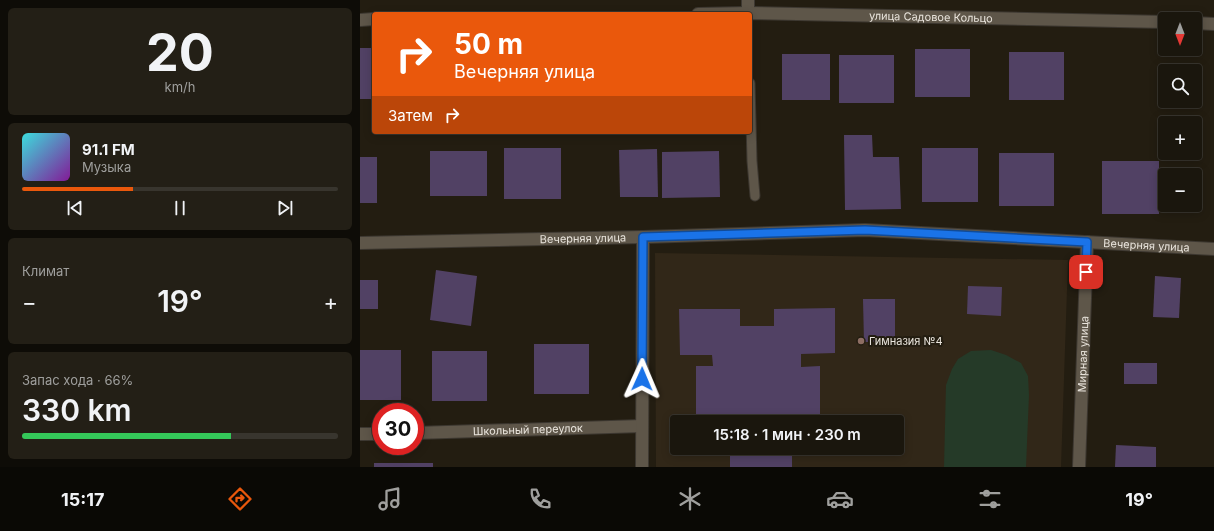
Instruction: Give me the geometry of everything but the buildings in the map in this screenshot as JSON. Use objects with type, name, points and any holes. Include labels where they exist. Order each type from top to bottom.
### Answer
[{"type":"street","points":[[748,0],[748,12]]},
{"type":"street","name":"улица Садовое Кольцо","points":[[752,14],[1158,22]]},
{"type":"street","points":[[360,20],[372,20]]},
{"type":"street","points":[[1202,23],[1214,24]]},
{"type":"street","name":"Вечерняя улица","points":[[360,243],[643,237],[865,230],[1214,249]]},
{"type":"street","points":[[642,467],[643,237]]},
{"type":"street","name":"Мирная улица","points":[[1079,467],[1087,242]]},
{"type":"street","name":"Школьный переулок","points":[[424,433],[642,426]]},
{"type":"street","points":[[360,434],[372,434]]},
{"type":"lane","points":[[751,134],[755,196]]},
{"type":"shaded area","name":"Гимназия №4","points":[[655,253],[1068,260],[1061,467],[656,467]]},
{"type":"green space","points":[[991,350],[1006,355],[1021,363],[1028,376],[1029,395],[1026,467],[944,467],[946,385],[952,369],[958,359],[971,351]]},
{"type":"place","name":"Гимназия №4","points":[[861,341]]},
{"type":"route","points":[[642,379],[643,237],[865,230],[1087,242],[1086,272]]}]
